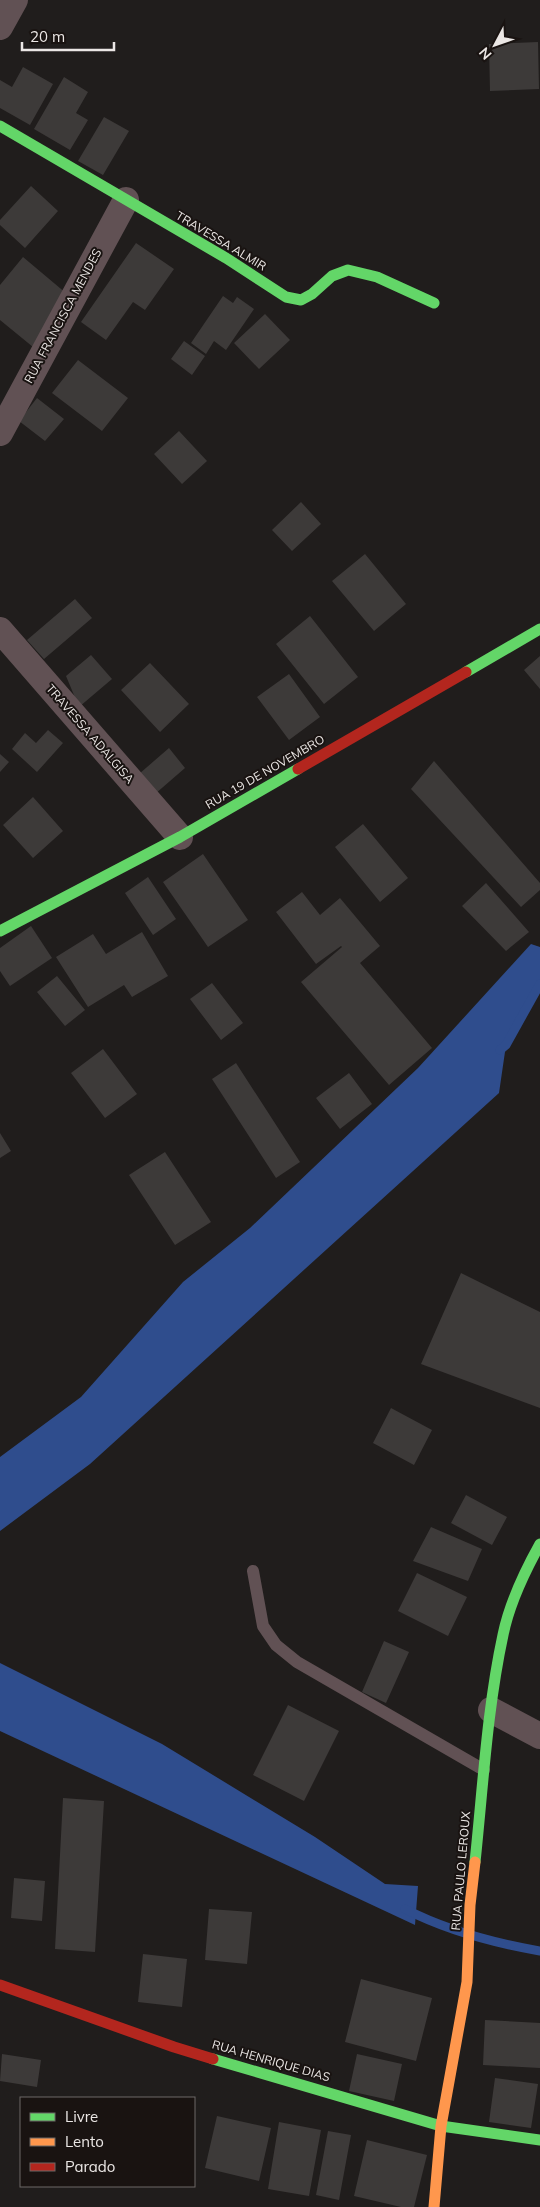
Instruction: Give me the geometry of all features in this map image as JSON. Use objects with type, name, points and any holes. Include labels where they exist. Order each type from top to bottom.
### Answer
[{"type":"street","points":[[0,27],[15,0]]},
{"type":"street","name":"TRAVESSA ALMIR","points":[[0,126],[226,258],[286,297],[301,300],[312,294],[332,276],[348,270],[377,277],[434,303]]},
{"type":"street","name":"RUA FRANCISCA MENDES","points":[[0,432],[126,200]]},
{"type":"street","name":"RUA 19 DE NOVEMBRO","points":[[0,931],[180,837],[540,629]]},
{"type":"street","name":"TRAVESSA ADALGISA","points":[[0,630],[180,837]]},
{"type":"street","name":"RUA PAULO LEROUX","points":[[434,2207],[441,2126],[467,1982],[470,1905],[491,1710],[503,1634],[526,1570],[540,1544]]},
{"type":"street","points":[[491,1710],[540,1736]]},
{"type":"street","name":"RUA HENRIQUE DIAS","points":[[0,1985],[174,2047],[441,2126],[540,2140]]},
{"type":"lane","points":[[253,1571],[263,1626],[276,1645],[297,1662],[485,1770]]},
{"type":"water","points":[[531,944],[540,947],[540,984],[506,1045],[499,1093],[90,1464],[0,1531],[0,1457],[81,1397],[183,1282],[250,1228],[418,1068]]},
{"type":"water","points":[[0,1663],[162,1744],[315,1837],[385,1884],[418,1886],[415,1925],[0,1731]]},
{"type":"building","points":[[538,42],[539,89],[490,91],[489,44]]},
{"type":"building","points":[[23,67],[53,84],[30,125],[0,108],[0,80],[12,87]]},
{"type":"building","points":[[64,77],[88,92],[76,113],[88,120],[70,150],[34,129]]},
{"type":"building","points":[[104,117],[129,131],[103,175],[78,161]]},
{"type":"building","points":[[31,186],[58,211],[25,248],[0,225],[0,220]]},
{"type":"building","points":[[136,243],[174,269],[145,310],[133,302],[106,340],[81,322]]},
{"type":"building","points":[[23,257],[67,294],[33,347],[0,320],[0,285]]},
{"type":"building","points":[[223,296],[233,303],[237,297],[254,309],[226,350],[214,341],[206,354],[191,343]]},
{"type":"building","points":[[265,314],[290,340],[259,369],[234,343]]},
{"type":"building","points":[[184,341],[205,356],[192,375],[171,359]]},
{"type":"building","points":[[78,360],[128,398],[102,431],[52,393]]},
{"type":"building","points":[[37,398],[64,419],[45,441],[19,421]]},
{"type":"building","points":[[179,431],[207,461],[182,484],[154,454]]},
{"type":"building","points":[[301,502],[321,524],[292,551],[272,530]]},
{"type":"building","points":[[365,554],[406,604],[374,631],[332,581]]},
{"type":"building","points":[[75,599],[92,618],[44,659],[27,640]]},
{"type":"building","points":[[310,616],[358,677],[324,704],[276,644]]},
{"type":"building","points":[[91,655],[112,679],[79,707],[66,676]]},
{"type":"building","points":[[540,656],[540,689],[524,670]]},
{"type":"building","points":[[150,663],[189,704],[160,732],[121,690]]},
{"type":"building","points":[[289,674],[320,717],[289,740],[257,697]]},
{"type":"building","points":[[48,730],[63,743],[37,772],[12,749],[25,733],[36,743]]},
{"type":"building","points":[[169,748],[185,768],[155,794],[139,774]]},
{"type":"building","points":[[0,754],[9,762],[0,772]]},
{"type":"building","points":[[434,761],[540,883],[540,890],[521,907],[411,789]]},
{"type":"building","points":[[33,797],[63,831],[33,858],[3,825]]},
{"type":"building","points":[[363,824],[408,878],[380,902],[335,847]]},
{"type":"building","points":[[203,854],[248,920],[208,947],[163,882]]},
{"type":"building","points":[[148,877],[176,919],[153,935],[125,893]]},
{"type":"building","points":[[486,883],[529,932],[506,951],[462,906]]},
{"type":"building","points":[[302,892],[320,915],[340,898],[380,946],[360,963],[432,1048],[389,1085],[301,982],[342,947],[316,964],[276,912]]},
{"type":"building","points":[[31,926],[52,958],[10,986],[0,971],[0,948]]},
{"type":"building","points":[[142,932],[168,976],[132,997],[124,985],[88,1007],[56,957],[93,934],[106,954]]},
{"type":"building","points":[[57,976],[85,1010],[65,1026],[37,992]]},
{"type":"building","points":[[212,983],[243,1023],[221,1040],[190,999]]},
{"type":"building","points":[[103,1049],[137,1094],[105,1118],[71,1073]]},
{"type":"building","points":[[236,1063],[300,1162],[276,1178],[212,1079]]},
{"type":"building","points":[[349,1073],[372,1104],[340,1129],[316,1098]]},
{"type":"building","points":[[0,1133],[11,1151],[0,1158]]},
{"type":"building","points":[[165,1152],[211,1222],[175,1245],[129,1175]]},
{"type":"building","points":[[461,1273],[540,1312],[540,1408],[421,1364]]},
{"type":"building","points":[[391,1408],[432,1430],[414,1465],[373,1443]]},
{"type":"building","points":[[466,1495],[507,1517],[492,1545],[451,1523]]},
{"type":"building","points":[[431,1527],[482,1549],[468,1581],[413,1561]]},
{"type":"building","points":[[417,1573],[467,1597],[448,1636],[398,1611]]},
{"type":"building","points":[[384,1641],[409,1652],[386,1703],[362,1692]]},
{"type":"building","points":[[288,1705],[339,1731],[304,1801],[253,1775]]},
{"type":"building","points":[[63,1798],[104,1801],[95,1952],[55,1949]]},
{"type":"building","points":[[14,1878],[45,1881],[42,1921],[11,1918]]},
{"type":"building","points":[[209,1909],[252,1912],[247,1964],[205,1960]]},
{"type":"building","points":[[143,1954],[187,1959],[182,2007],[138,2002]]},
{"type":"building","points":[[361,1979],[432,1998],[416,2061],[345,2042]]},
{"type":"building","points":[[485,2020],[540,2023],[540,2068],[483,2065]]},
{"type":"building","points":[[2,2054],[41,2060],[37,2087],[0,2081]]},
{"type":"building","points":[[357,2054],[402,2064],[394,2101],[349,2091]]},
{"type":"building","points":[[495,2078],[538,2084],[531,2128],[489,2122]]},
{"type":"building","points":[[217,2116],[271,2128],[259,2181],[205,2168]]},
{"type":"building","points":[[279,2122],[321,2130],[309,2196],[268,2189]]},
{"type":"building","points":[[328,2131],[351,2135],[339,2200],[316,2195]]},
{"type":"building","points":[[367,2140],[427,2155],[414,2207],[401,2207],[354,2196]]},
{"type":"waterway","points":[[500,1050],[506,1045],[540,984]]},
{"type":"waterway","points":[[405,1909],[421,1917],[471,1935],[540,1951]]},
{"type":"traffic: fast","points":[[0,126],[226,258],[286,297],[301,300],[312,294],[332,276],[348,270],[377,277],[434,303]]},
{"type":"traffic: fast","points":[[466,672],[540,629]]},
{"type":"traffic: fast","points":[[0,931],[180,837],[298,769]]},
{"type":"traffic: fast","points":[[475,1862],[489,1720],[503,1635],[518,1588],[540,1544]]},
{"type":"traffic: fast","points":[[213,2059],[441,2126],[540,2140]]},
{"type":"traffic: slow","points":[[434,2207],[441,2126],[467,1982],[470,1905],[475,1862]]},
{"type":"traffic: jam","points":[[298,769],[466,672]]},
{"type":"traffic: jam","points":[[0,1985],[213,2059]]}]
